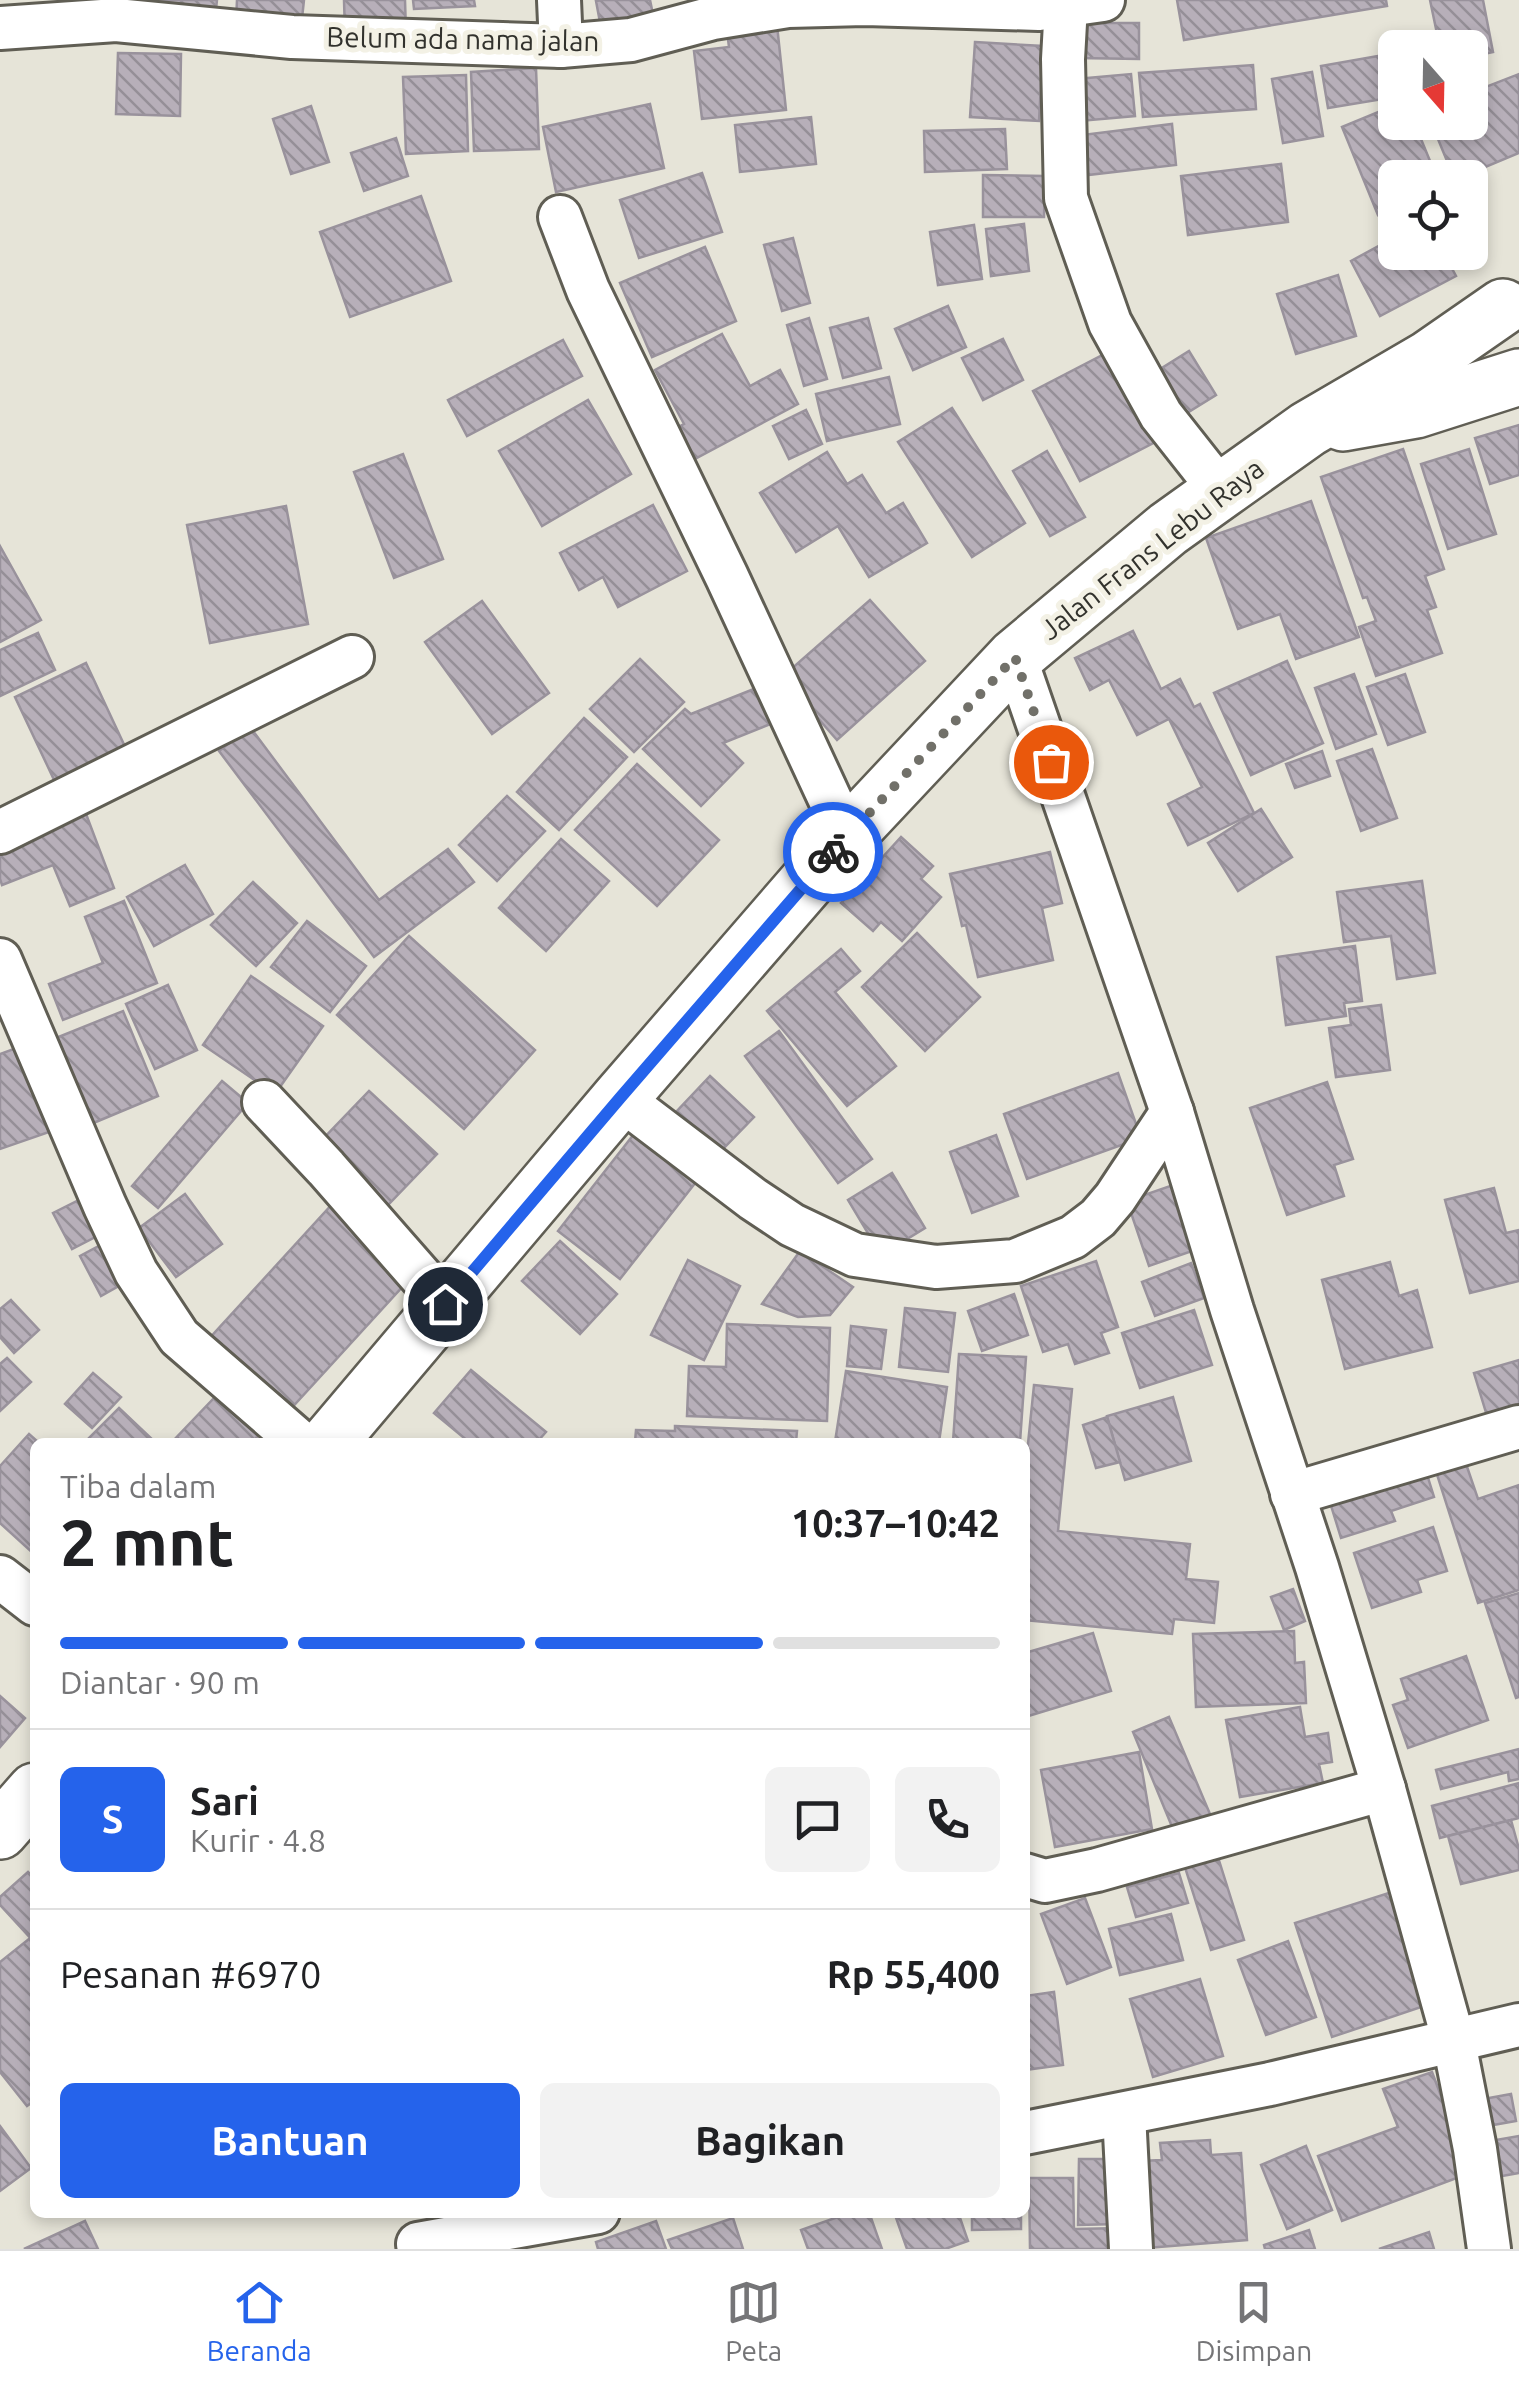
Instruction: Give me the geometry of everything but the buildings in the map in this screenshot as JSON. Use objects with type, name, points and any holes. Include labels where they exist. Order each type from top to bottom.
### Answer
[{"type":"main road","name":"Jalan Frans Lebu Raya","points":[[332,1438],[847,836],[1015,657],[1168,529],[1308,429],[1428,359],[1511,295]]},
{"type":"main road","points":[[1511,295],[1502,326],[1506,345],[1519,364]]},
{"type":"main road","name":"Jalan Frans Lebu Raya","points":[[1308,429],[1416,410],[1519,377]]},
{"type":"main road","points":[[0,1830],[30,1797]]},
{"type":"street","points":[[559,0],[561,46]]},
{"type":"street","points":[[1085,2],[1063,59],[1066,198],[1110,323],[1161,415],[1221,491]]},
{"type":"street","name":"Belum ada nama jalan","points":[[0,28],[218,16],[292,37],[561,46],[631,40],[712,18],[788,6],[1039,8],[1085,2]]},
{"type":"street","points":[[560,217],[588,290],[847,836]]},
{"type":"street","points":[[1015,657],[1172,1112],[1384,1789],[1454,2042],[1490,2249]]},
{"type":"street","points":[[0,832],[352,658]]},
{"type":"street","points":[[0,960],[136,1272],[179,1337],[295,1438]]},
{"type":"street","points":[[620,1098],[792,1225],[855,1254],[936,1266],[1015,1262],[1072,1237],[1098,1218],[1115,1198],[1172,1112]]},
{"type":"street","points":[[264,1102],[445,1304]]},
{"type":"street","points":[[1292,1494],[1519,1427]]},
{"type":"street","points":[[0,1577],[30,1600]]},
{"type":"street","points":[[1030,1876],[1045,1881],[1097,1870],[1384,1789]]},
{"type":"street","points":[[1030,2132],[1270,2084],[1519,2025]]},
{"type":"street","points":[[1124,2114],[1131,2249]]},
{"type":"street","points":[[418,2235],[551,2218]]},
{"type":"way so far","points":[[833,852],[1015,657],[1051,762]]},
{"type":"route","points":[[445,1304],[833,852]]}]
